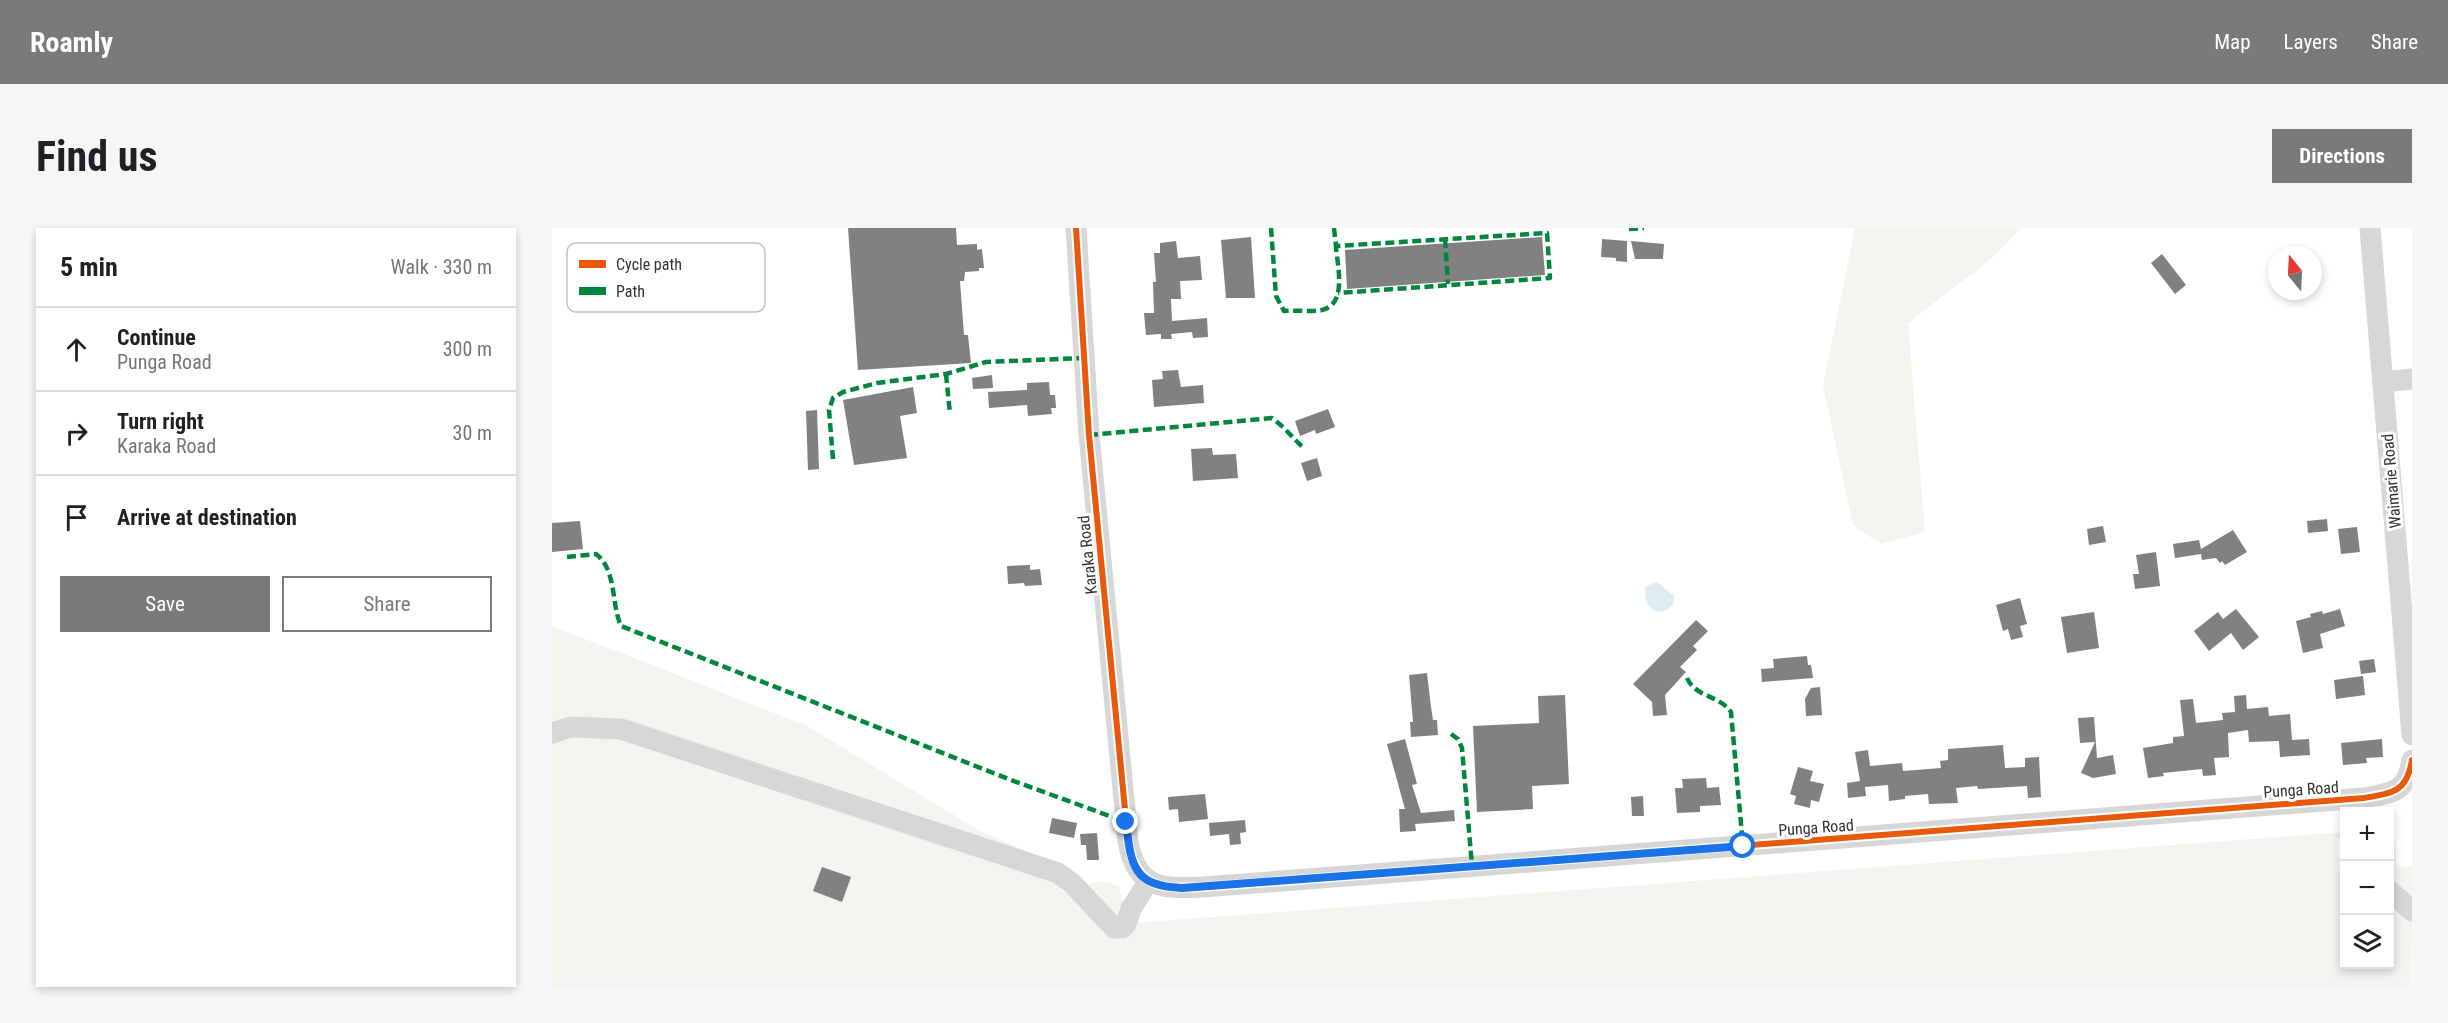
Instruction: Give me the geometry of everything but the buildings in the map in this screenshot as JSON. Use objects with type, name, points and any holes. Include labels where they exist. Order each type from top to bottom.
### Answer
[{"type":"street","name":"Karaka Road","points":[[1076,228],[1089,435],[1128,841],[1133,864],[1145,879]]},
{"type":"street","name":"Waimarie Road","points":[[2370,228],[2412,735]]},
{"type":"street","points":[[2383,382],[2412,380]]},
{"type":"street","points":[[552,733],[571,727],[621,729],[1058,873],[1072,882],[1114,928],[1122,928],[1126,924],[1145,879]]},
{"type":"street","name":"Punga Road","points":[[1145,879],[1167,888],[1203,887],[2364,798],[2386,794],[2409,778]]},
{"type":"street","points":[[2394,895],[2412,912]]},
{"type":"shaded area","points":[[1855,228],[2021,228],[1992,258],[1908,323],[1925,532],[1881,544],[1853,525],[1823,386]]},
{"type":"shaded area","points":[[1657,582],[1674,596],[1673,604],[1662,612],[1652,609],[1646,600],[1646,586]]},
{"type":"shaded area","points":[[552,626],[805,725],[982,832],[1067,869],[706,752],[552,726]]},
{"type":"shaded area","points":[[596,732],[1054,879],[1085,907],[1134,923],[2340,832],[2340,838],[2337,838],[2340,870],[2340,969],[2394,969],[2394,900],[2412,918],[2411,987],[552,987],[552,737]]},
{"type":"shaded area","points":[[2394,838],[2397,867],[2412,866],[2412,908],[2394,890]]},
{"type":"shaded area","points":[[1108,882],[1119,886],[1121,898],[1127,904],[1118,919],[1088,890],[1090,884]]},
{"type":"marked path","points":[[1271,228],[1276,296],[1284,311],[1322,310],[1335,300],[1339,283],[1336,246]]},
{"type":"marked path","points":[[1334,228],[1336,246],[1547,233],[1550,278],[1338,293]]},
{"type":"marked path","points":[[1629,229],[1644,228]]},
{"type":"marked path","points":[[1445,239],[1448,284]]},
{"type":"marked path","points":[[833,459],[829,410],[833,398],[843,392],[877,383],[946,374],[986,362],[1084,358]]},
{"type":"marked path","points":[[946,374],[950,414]]},
{"type":"marked path","points":[[1089,435],[1272,418],[1305,449]]},
{"type":"marked path","points":[[567,557],[596,554],[603,561],[611,578],[621,626],[1011,780],[1126,822]]},
{"type":"marked path","points":[[1687,678],[1701,693],[1720,702],[1731,712],[1743,846]]},
{"type":"marked path","points":[[1451,734],[1458,739],[1462,748],[1472,866]]},
{"type":"cycle path","points":[[1076,228],[1089,435],[1128,841],[1137,869],[1153,883],[1175,887],[1203,887],[2364,798],[2397,789],[2406,779],[2412,760]]},
{"type":"route","points":[[1126,822],[1133,864],[1148,882],[1167,888],[1743,846]]}]
